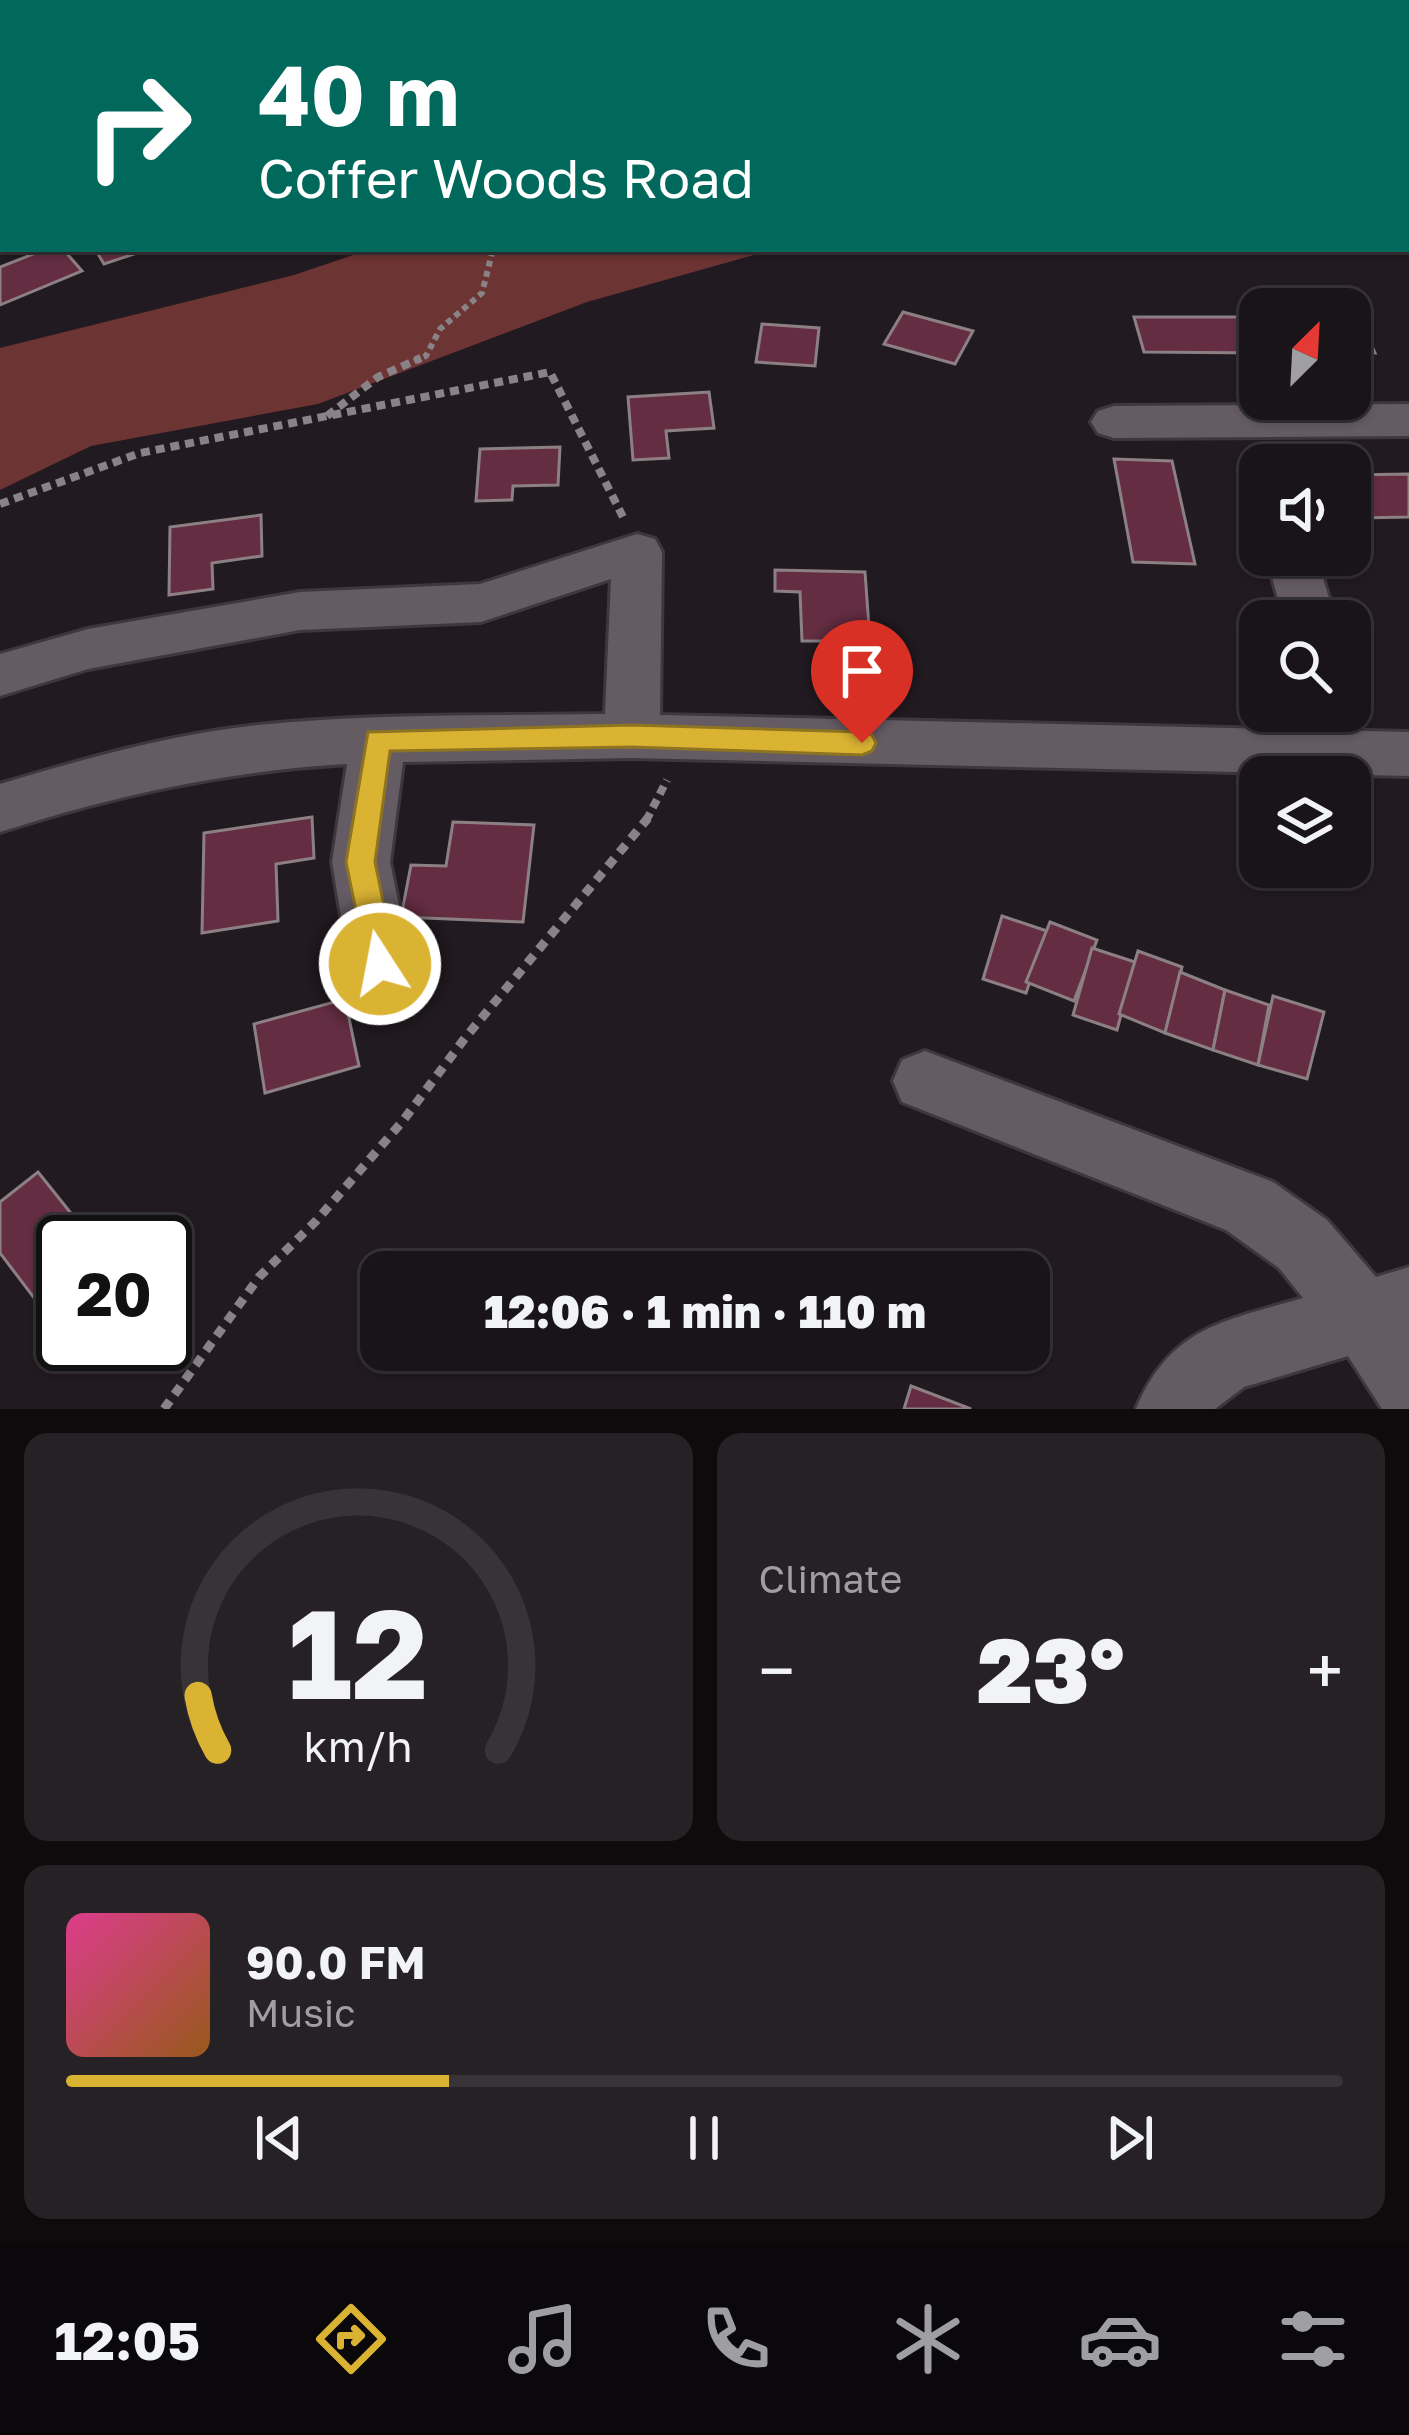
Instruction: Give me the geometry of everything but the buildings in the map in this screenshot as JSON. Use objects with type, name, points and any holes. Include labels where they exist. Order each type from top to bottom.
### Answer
[{"type":"street","points":[[1114,422],[1258,444],[1409,420]]},
{"type":"street","points":[[0,675],[88,649],[300,611],[481,603],[637,552],[653,736]]},
{"type":"street","points":[[0,808],[88,781],[194,757],[259,747],[378,740],[1342,732],[1409,754]]},
{"type":"street","points":[[378,740],[361,862],[380,964]]},
{"type":"street","points":[[925,1082],[1249,1207],[1386,1308],[1409,1386]]},
{"type":"street","points":[[1173,1409],[1189,1384],[1225,1357],[1386,1308]]},
{"type":"path","points":[[320,420],[378,376],[426,356],[440,329],[482,293],[492,252]]},
{"type":"path","points":[[0,504],[140,453],[550,372],[614,492]]},
{"type":"path","points":[[164,1409],[259,1277],[316,1221],[402,1122],[465,1038],[628,847],[656,807],[674,760],[653,736]]},
{"type":"shaded area","points":[[362,252],[764,252],[587,302],[318,404],[91,446],[0,490],[0,348],[294,275]]},
{"type":"route","points":[[380,964],[361,862],[378,740],[632,736],[862,743]]}]
